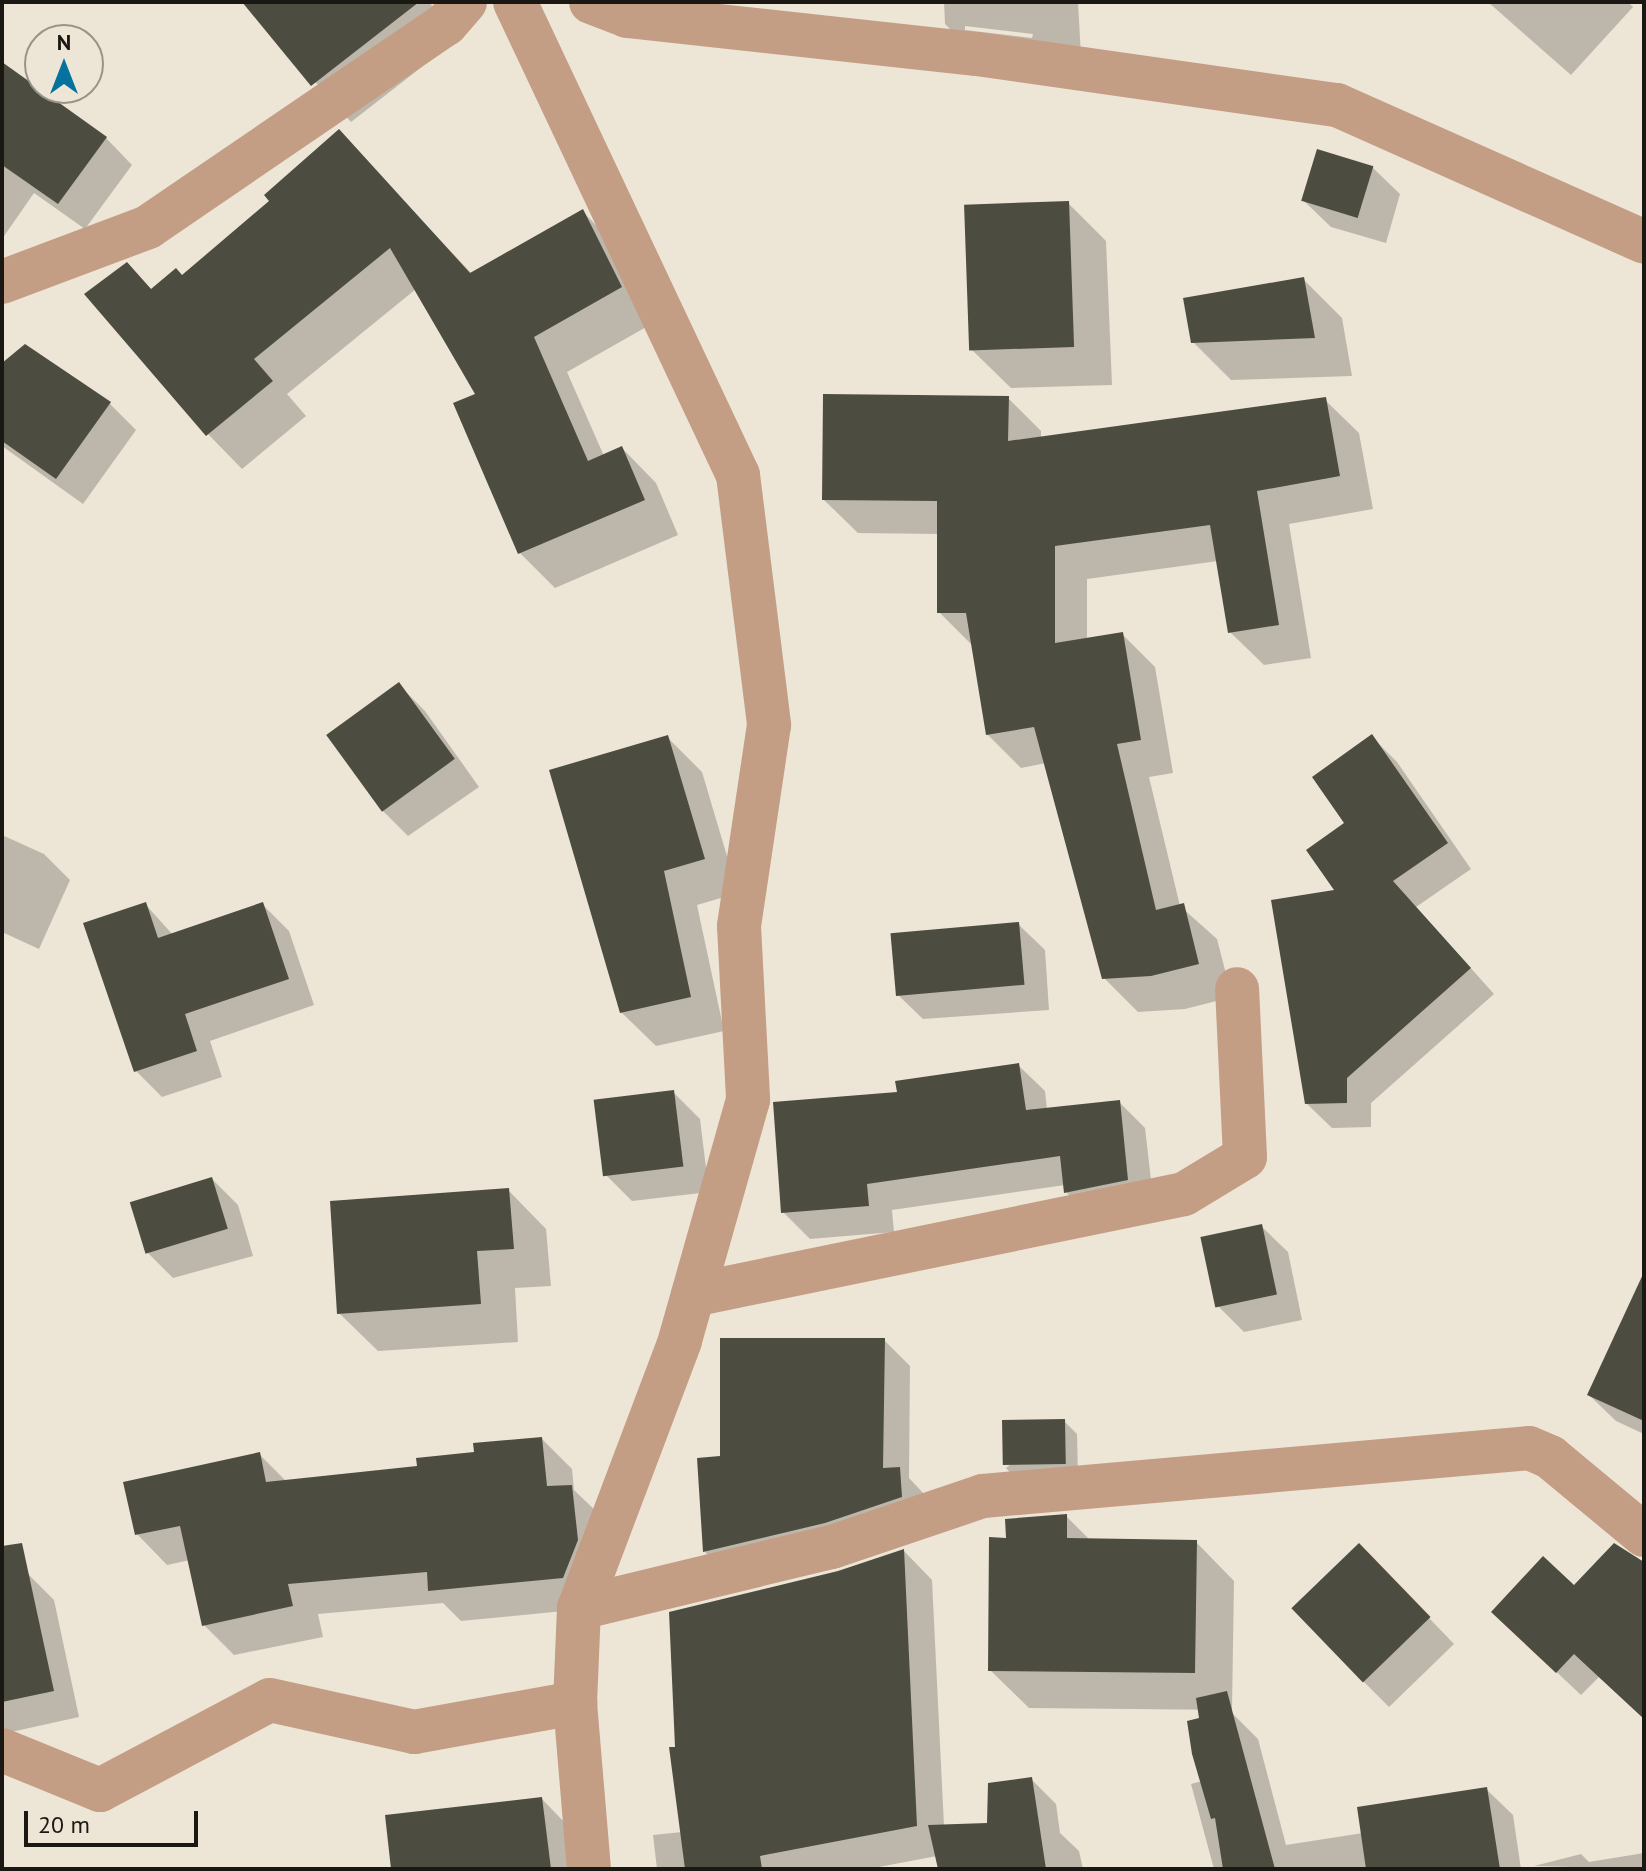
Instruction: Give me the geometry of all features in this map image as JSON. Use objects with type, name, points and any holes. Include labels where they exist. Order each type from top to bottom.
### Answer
[{"type":"street","points":[[2,282],[148,227],[446,24],[465,2]]},
{"type":"street","points":[[515,2],[738,475],[769,725],[739,926],[748,1100],[693,1295],[579,1608],[575,1703],[589,1869]]},
{"type":"street","points":[[591,2],[627,16],[977,54],[1337,105],[1644,242]]},
{"type":"street","points":[[693,1295],[1184,1194],[1245,1157],[1237,989]]},
{"type":"street","points":[[579,1608],[832,1547],[983,1496],[1529,1448],[1550,1457],[1644,1535]]},
{"type":"street","points":[[2,1750],[100,1790],[270,1700],[414,1732],[575,1703]]},
{"type":"building","points":[[242,2],[419,2],[311,86]]},
{"type":"building","points":[[2,62],[24,78],[24,104],[61,104],[107,137],[58,204],[2,165]]},
{"type":"building","points":[[339,129],[470,273],[583,209],[622,287],[534,337],[588,461],[622,446],[645,500],[518,554],[453,403],[475,394],[390,248],[254,359],[273,381],[206,436],[84,294],[127,262],[151,289],[176,268],[182,275],[269,201],[264,195]]},
{"type":"building","points":[[1317,149],[1373,166],[1358,218],[1301,201]]},
{"type":"building","points":[[1069,201],[1074,347],[969,351],[964,205]]},
{"type":"building","points":[[1304,277],[1315,338],[1191,343],[1183,298]]},
{"type":"building","points":[[25,344],[111,402],[56,479],[2,441],[2,363]]},
{"type":"building","points":[[823,394],[1009,396],[1008,441],[1326,397],[1340,476],[1257,491],[1279,625],[1228,633],[1210,525],[1055,546],[1055,643],[1123,632],[1141,740],[1117,744],[1156,910],[1184,903],[1199,964],[1151,976],[1102,979],[1034,727],[986,735],[966,613],[937,613],[937,501],[822,500]]},
{"type":"building","points":[[399,682],[455,759],[382,812],[326,735]]},
{"type":"building","points":[[1372,734],[1448,843],[1393,881],[1471,968],[1347,1078],[1347,1103],[1305,1104],[1271,900],[1334,890],[1306,850],[1344,823],[1312,777]]},
{"type":"building","points":[[668,735],[705,859],[664,871],[691,997],[620,1013],[549,770]]},
{"type":"building","points":[[146,902],[158,938],[263,902],[289,979],[185,1014],[197,1051],[134,1072],[83,923]]},
{"type":"building","points":[[1019,922],[1024,985],[896,996],[890,933]]},
{"type":"building","points":[[1019,1063],[1026,1110],[1120,1100],[1128,1180],[1064,1193],[1060,1156],[867,1184],[869,1206],[781,1213],[773,1102],[897,1092],[895,1081]]},
{"type":"building","points":[[674,1090],[683,1166],[603,1176],[594,1100]]},
{"type":"building","points":[[212,1177],[228,1229],[146,1254],[130,1202]]},
{"type":"building","points":[[509,1188],[514,1249],[477,1251],[481,1304],[337,1314],[330,1201]]},
{"type":"building","points":[[1262,1224],[1277,1294],[1215,1308],[1200,1237]]},
{"type":"building","points":[[1644,1272],[1644,1421],[1587,1395]]},
{"type":"building","points":[[720,1338],[885,1338],[883,1468],[900,1467],[902,1497],[825,1523],[703,1552],[697,1458],[720,1456]]},
{"type":"building","points":[[1065,1419],[1066,1464],[1003,1465],[1002,1420]]},
{"type":"building","points":[[542,1437],[547,1486],[572,1485],[578,1540],[563,1578],[428,1591],[427,1572],[288,1584],[293,1606],[202,1626],[180,1526],[135,1535],[123,1482],[260,1452],[266,1482],[417,1466],[416,1458],[474,1452],[473,1443]]},
{"type":"building","points":[[1067,1514],[1067,1538],[1197,1540],[1195,1673],[988,1671],[989,1537],[1006,1538],[1005,1519]]},
{"type":"building","points":[[22,1543],[54,1691],[2,1702],[2,1546]]},
{"type":"building","points":[[1359,1543],[1431,1617],[1363,1682],[1291,1608]]},
{"type":"building","points":[[1614,1543],[1644,1562],[1644,1719],[1574,1654],[1556,1673],[1491,1612],[1543,1556],[1574,1585]]},
{"type":"building","points":[[904,1549],[917,1826],[760,1856],[762,1869],[685,1869],[669,1747],[675,1747],[669,1612],[838,1571]]},
{"type":"building","points":[[1227,1691],[1275,1869],[1223,1869],[1215,1818],[1211,1819],[1192,1754],[1187,1721],[1199,1718],[1196,1698]]},
{"type":"building","points":[[1032,1777],[1046,1869],[938,1869],[928,1825],[987,1823],[988,1783]]},
{"type":"building","points":[[1487,1787],[1500,1869],[1366,1869],[1357,1807]]},
{"type":"building","points":[[542,1797],[551,1869],[391,1869],[385,1815]]}]
